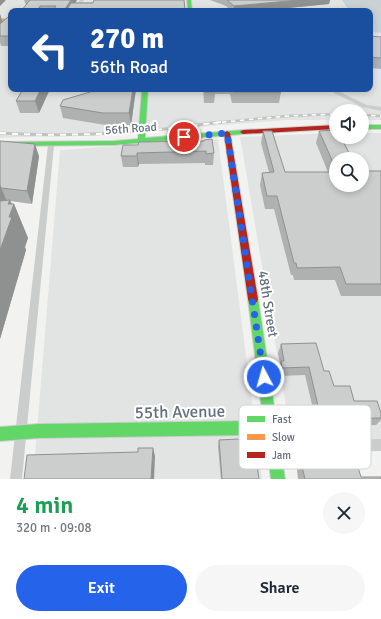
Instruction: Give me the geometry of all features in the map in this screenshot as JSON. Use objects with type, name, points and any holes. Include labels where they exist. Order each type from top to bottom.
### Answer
[{"type":"main road","points":[[141,141],[145,92]]},
{"type":"main road","name":"56th Road","points":[[0,144],[51,146],[141,141],[227,133],[329,127]]},
{"type":"main road","points":[[369,127],[381,127]]},
{"type":"main road","name":"48th Street","points":[[227,133],[268,405]]},
{"type":"main road","name":"55th Avenue","points":[[0,434],[22,432],[239,428]]},
{"type":"main road","name":"48th Street","points":[[277,469],[278,479]]},
{"type":"street","points":[[336,92],[363,105],[381,109]]},
{"type":"street","points":[[16,479],[51,146]]},
{"type":"street","name":"55th Avenue","points":[[371,445],[381,445]]},
{"type":"shaded area","points":[[0,0],[342,0],[347,8],[8,8],[8,92],[373,92],[373,32],[381,33],[381,120],[369,120],[369,104],[329,104],[329,120],[288,120],[98,135],[0,138]]},
{"type":"shaded area","points":[[342,0],[381,0],[381,33],[373,32],[373,8],[347,8]]},
{"type":"shaded area","points":[[329,133],[329,144],[369,144],[369,133],[381,133],[381,445],[371,445],[371,405],[286,405],[240,137]]},
{"type":"shaded area","points":[[218,139],[252,405],[239,405],[239,469],[261,469],[262,479],[33,479],[60,150]]},
{"type":"building","points":[[30,0],[71,0],[66,8],[55,8],[56,6],[40,6],[39,8],[23,8]]},
{"type":"building","points":[[94,0],[184,0],[185,8],[68,8],[71,3],[93,3]]},
{"type":"building","points":[[227,0],[300,0],[234,6]]},
{"type":"building","points":[[8,17],[8,36],[0,36],[0,24]]},
{"type":"building","points":[[373,36],[381,37],[381,58],[373,57]]},
{"type":"building","points":[[21,92],[40,92],[35,101],[16,101]]},
{"type":"building","points":[[90,92],[132,92],[129,113],[103,113],[60,106],[63,100]]},
{"type":"building","points":[[329,130],[329,144],[344,144],[348,152],[329,152],[329,153],[319,131]]},
{"type":"building","points":[[263,131],[272,131],[285,172],[329,172],[329,192],[369,192],[369,171],[381,171],[381,284],[346,284],[340,267],[297,268],[296,263],[294,263],[277,196],[267,196],[262,173],[274,172]]},
{"type":"building","points":[[212,139],[214,153],[206,154],[206,151],[137,153],[137,156],[121,156],[123,145],[138,145],[139,142],[204,141]]},
{"type":"building","points":[[0,141],[35,144],[27,191],[1,188]]},
{"type":"building","points":[[10,200],[8,204],[14,204],[9,217],[12,217],[0,250],[0,201]]},
{"type":"building","points":[[316,343],[324,371],[329,371],[334,386],[350,386],[354,401],[377,401],[381,418],[371,418],[371,405],[318,405],[309,367],[282,368],[281,361],[284,361],[281,344]]},
{"type":"building","points":[[238,439],[239,469],[258,469],[259,479],[222,479],[219,440]]},
{"type":"building","points":[[138,448],[153,448],[151,479],[24,479],[27,455],[138,452]]},
{"type":"building","points":[[303,469],[358,469],[361,477],[381,477],[381,479],[305,479]]},
{"type":"railway","points":[[213,123],[287,116],[329,114]]},
{"type":"railway","points":[[369,115],[381,116]]},
{"type":"railway","points":[[0,133],[72,135],[153,130],[221,122]]},
{"type":"traffic: fast","points":[[189,0],[190,8]]},
{"type":"traffic: fast","points":[[141,141],[145,92]]},
{"type":"traffic: fast","points":[[369,127],[381,127]]},
{"type":"traffic: fast","points":[[0,144],[114,143],[243,132]]},
{"type":"traffic: fast","points":[[253,299],[268,405]]},
{"type":"traffic: fast","points":[[0,434],[39,431],[239,428]]},
{"type":"traffic: fast","points":[[277,469],[278,479]]},
{"type":"traffic: slow","points":[[0,20],[8,20]]},
{"type":"traffic: jam","points":[[243,132],[329,127]]},
{"type":"traffic: jam","points":[[227,133],[253,299]]},
{"type":"route","points":[[184,137],[227,133],[264,377]]}]
